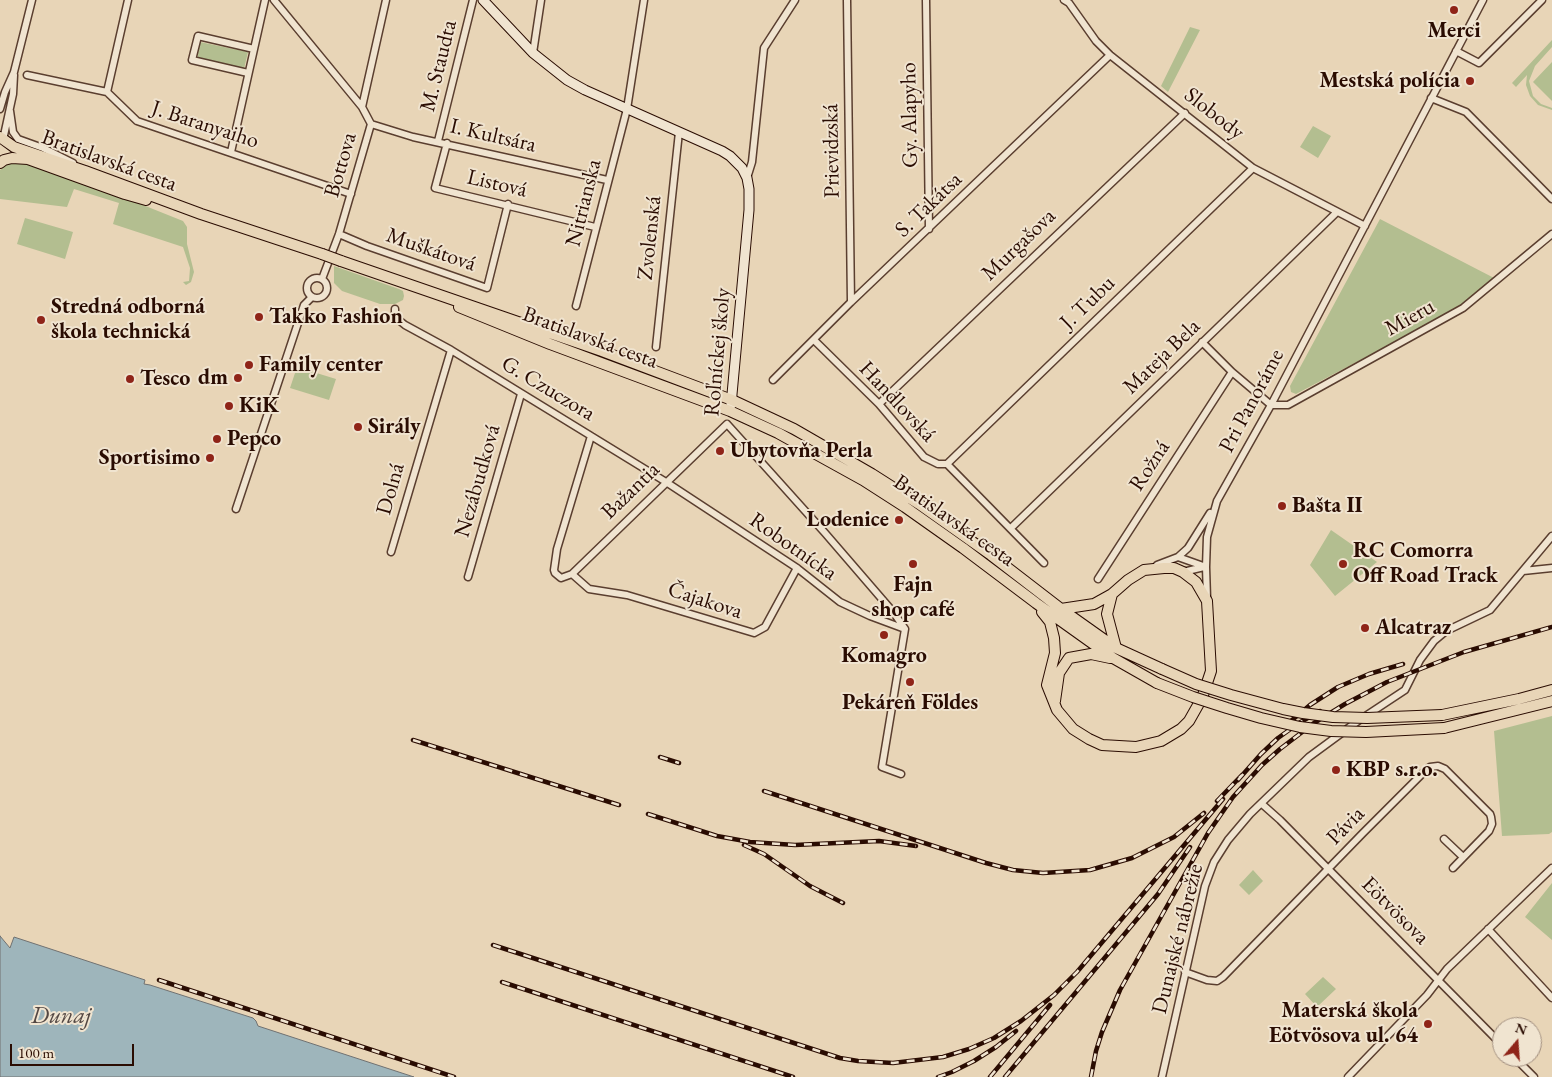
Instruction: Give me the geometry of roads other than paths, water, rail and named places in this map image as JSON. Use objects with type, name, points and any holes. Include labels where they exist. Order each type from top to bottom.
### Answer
[{"type":"main road","points":[[483,0],[532,53],[567,80],[626,109],[710,145],[730,156],[742,168],[747,178]]},
{"type":"main road","name":"Bratislavská cesta","points":[[2,161],[7,151],[3,140]]},
{"type":"main road","name":"Bratislavská cesta","points":[[3,140],[14,147],[201,214],[571,340],[732,400],[794,428],[880,479],[984,550],[1061,609],[1114,653],[1162,669],[1196,684],[1275,707],[1303,713],[1334,717],[1367,718],[1442,715],[1519,700],[1552,690]]},
{"type":"main road","name":"Bratislavská cesta","points":[[2,161],[12,158],[28,159],[125,194],[201,214]]},
{"type":"main road","name":"Roľníckej školy","points":[[730,411],[749,210],[747,178]]},
{"type":"main road","name":"Bratislavská cesta","points":[[341,261],[550,344],[730,411],[778,433],[863,480],[949,538],[1036,603],[1157,683],[1193,697],[1226,708],[1300,727],[1331,731],[1366,732],[1444,728],[1552,701]]},
{"type":"main road","points":[[1036,603],[1050,622],[1054,638],[1055,653],[1047,685],[1057,710],[1067,723],[1080,734],[1102,745],[1127,747],[1144,746],[1161,741],[1181,729],[1193,714],[1209,681],[1211,671],[1211,645],[1207,602],[1196,582],[1184,572],[1164,568],[1144,570],[1128,580],[1112,594],[1094,604],[1061,609]]},
{"type":"main road","points":[[1054,702],[1059,672],[1069,658],[1091,654],[1114,653],[1106,614],[1112,594]]},
{"type":"street","points":[[0,110],[5,92],[14,72],[32,0]]},
{"type":"street","points":[[27,75],[107,92],[128,0]]},
{"type":"street","points":[[231,152],[265,0]]},
{"type":"street","name":"Bottova","points":[[274,0],[362,107],[371,124],[339,234],[322,279]]},
{"type":"street","points":[[362,107],[386,0]]},
{"type":"street","name":"M. Staudta","points":[[438,141],[473,0]]},
{"type":"street","points":[[532,53],[541,0]]},
{"type":"street","name":"Nitrianska","points":[[576,306],[626,109],[644,0]]},
{"type":"street","points":[[747,178],[752,162],[764,48],[795,0]]},
{"type":"street","name":"Prievidzská","points":[[847,0],[852,302]]},
{"type":"street","name":"Gy. Alapyho","points":[[926,0],[929,229]]},
{"type":"street","name":"Pri Panoráme","points":[[1207,602],[1207,537],[1217,502],[1484,0]]},
{"type":"street","points":[[1456,51],[1479,63],[1542,0]]},
{"type":"street","name":"Slobody","points":[[1068,1],[1086,29],[1110,55],[1253,168],[1365,226]]},
{"type":"street","points":[[248,73],[192,60],[198,36],[254,49]]},
{"type":"street","name":"S. Takátsa","points":[[773,380],[1110,55]]},
{"type":"street","points":[[3,140],[13,94],[14,72]]},
{"type":"street","name":"J. Baranyaiho","points":[[107,92],[137,121],[351,194]]},
{"type":"street","points":[[1431,98],[1466,112],[1552,199]]},
{"type":"street","points":[[10,111],[13,132],[18,139],[62,156],[85,171]]},
{"type":"street","name":"Murgašova","points":[[879,404],[1184,113]]},
{"type":"street","name":"I. Kultsára","points":[[371,124],[413,137],[438,141],[607,180]]},
{"type":"street","name":"Zvolenská","points":[[656,347],[679,132]]},
{"type":"street","name":"Listová","points":[[447,143],[435,188],[595,226]]},
{"type":"street","name":"J. Tubu","points":[[947,464],[1253,168]]},
{"type":"street","name":"Muškátová","points":[[339,234],[367,246],[487,288],[508,204]]},
{"type":"street","name":"Mateja Bela","points":[[1011,528],[1337,212]]},
{"type":"street","name":"Mieru","points":[[1270,405],[1288,405],[1463,308],[1552,234]]},
{"type":"street","points":[[314,278],[322,279],[328,286],[326,294],[320,298],[312,297],[307,290],[308,284],[314,278]]},
{"type":"street","points":[[236,509],[304,306],[312,297]]},
{"type":"street","name":"G. Czuczora","points":[[396,309],[395,317],[412,328],[666,482]]},
{"type":"street","name":"Handlovská","points":[[814,340],[879,404],[924,457],[938,464],[947,464],[1044,563]]},
{"type":"street","points":[[1202,342],[1232,372],[1270,405]]},
{"type":"street","name":"Dolná","points":[[391,552],[451,350]]},
{"type":"street","name":"Rožná","points":[[1098,579],[1232,372]]},
{"type":"street","name":"Nezábudková","points":[[468,577],[520,394]]},
{"type":"street","name":"Roľníckej školy","points":[[730,411],[727,424],[826,532],[905,629]]},
{"type":"street","name":"Bažantia","points":[[572,574],[727,424]]},
{"type":"street","points":[[572,574],[565,578],[558,576],[554,570],[557,549],[591,436]]},
{"type":"street","name":"Robotnícka","points":[[666,482],[797,568],[840,602],[905,629]]},
{"type":"street","points":[[1144,570],[1178,557],[1195,538],[1217,502]]},
{"type":"street","name":"Dunajské nábrežie","points":[[1162,1077],[1202,897],[1214,862],[1236,829],[1302,763],[1358,721],[1405,690],[1420,660],[1434,641],[1446,631],[1490,610],[1552,536]]},
{"type":"street","points":[[1178,557],[1206,567]]},
{"type":"street","points":[[1184,572],[1206,567]]},
{"type":"street","name":"Čajakova","points":[[572,574],[589,589],[627,595],[754,633],[765,627],[797,568]]},
{"type":"street","points":[[1523,571],[1552,568]]},
{"type":"street","points":[[901,774],[882,767],[905,629]]},
{"type":"street","name":"Pávia","points":[[1185,972],[1207,980],[1217,981],[1224,977],[1422,773],[1434,766],[1445,769],[1492,817],[1489,831],[1453,868]]},
{"type":"street","name":"Eötvösova","points":[[1262,804],[1329,869],[1492,1035]]},
{"type":"street","points":[[1444,839],[1463,857]]},
{"type":"street","points":[[1348,1077],[1427,995],[1438,980],[1552,868]]},
{"type":"street","points":[[1488,929],[1552,998]]},
{"type":"street","points":[[1524,1067],[1534,1077]]},
{"type":"street","points":[[1353,1071],[1359,1077]]},
{"type":"water","name":"Dunaj","points":[[0,936],[10,948],[14,937],[145,980],[144,984],[253,1018],[258,1026],[414,1077],[0,1077]]},
{"type":"railway","points":[[1091,1077],[1102,1032],[1120,990],[1208,833],[1233,797],[1262,765],[1314,723],[1387,682],[1464,652],[1552,627]]},
{"type":"railway","points":[[1285,726],[1310,705],[1338,687],[1369,674],[1403,664]]},
{"type":"railway","points":[[1238,780],[1278,738],[1320,711]]},
{"type":"railway","points":[[413,740],[619,805]]},
{"type":"railway","points":[[660,757],[679,763]]},
{"type":"railway","points":[[1217,801],[1242,775]]},
{"type":"railway","points":[[764,791],[986,863],[1013,870],[1043,873],[1090,870],[1132,858],[1174,837],[1204,813]]},
{"type":"railway","points":[[493,945],[840,1058],[893,1063],[943,1057],[969,1049],[994,1038],[1021,1021],[1054,995],[1077,972],[1223,799]]},
{"type":"railway","points":[[648,814],[717,836],[750,842],[795,845],[879,841],[916,846]]},
{"type":"railway","points":[[744,845],[764,854],[810,886],[843,903]]},
{"type":"railway","points":[[1005,1077],[1158,894],[1190,847]]},
{"type":"railway","points":[[159,980],[454,1077]]},
{"type":"railway","points":[[502,982],[793,1077]]},
{"type":"railway","points":[[990,1077],[1050,1005]]},
{"type":"railway","points":[[938,1077],[974,1061],[1016,1031]]},
{"type":"place","name":"Merci","points":[[1454,10]]},
{"type":"place","name":"Mestská polícia","points":[[1470,81]]},
{"type":"place","name":"Takko Fashion","points":[[259,317]]},
{"type":"place","name":"Stredná odborná škola technická","points":[[41,320]]},
{"type":"place","name":"Family center","points":[[249,365]]},
{"type":"place","name":"dm","points":[[238,378]]},
{"type":"place","name":"Tesco","points":[[130,379]]},
{"type":"place","name":"KiK","points":[[229,406]]},
{"type":"place","name":"Sirály","points":[[358,427]]},
{"type":"place","name":"Pepco","points":[[217,439]]},
{"type":"place","name":"Ubytovňa Perla","points":[[720,451]]},
{"type":"place","name":"Sportisimo","points":[[210,458]]},
{"type":"place","name":"Bašta II","points":[[1282,506]]},
{"type":"place","name":"Lodenice","points":[[899,520]]},
{"type":"place","name":"Fajn shop café","points":[[913,564]]},
{"type":"place","name":"RC Comorra Off Road Track","points":[[1343,564]]},
{"type":"place","name":"Alcatraz","points":[[1365,628]]},
{"type":"place","name":"Komagro","points":[[884,635]]},
{"type":"place","name":"Pekáreň Földes","points":[[910,682]]},
{"type":"place","name":"KBP s.r.o.","points":[[1336,770]]},
{"type":"place","name":"Materská škola Eötvösova ul. 64","points":[[1428,1024]]}]
